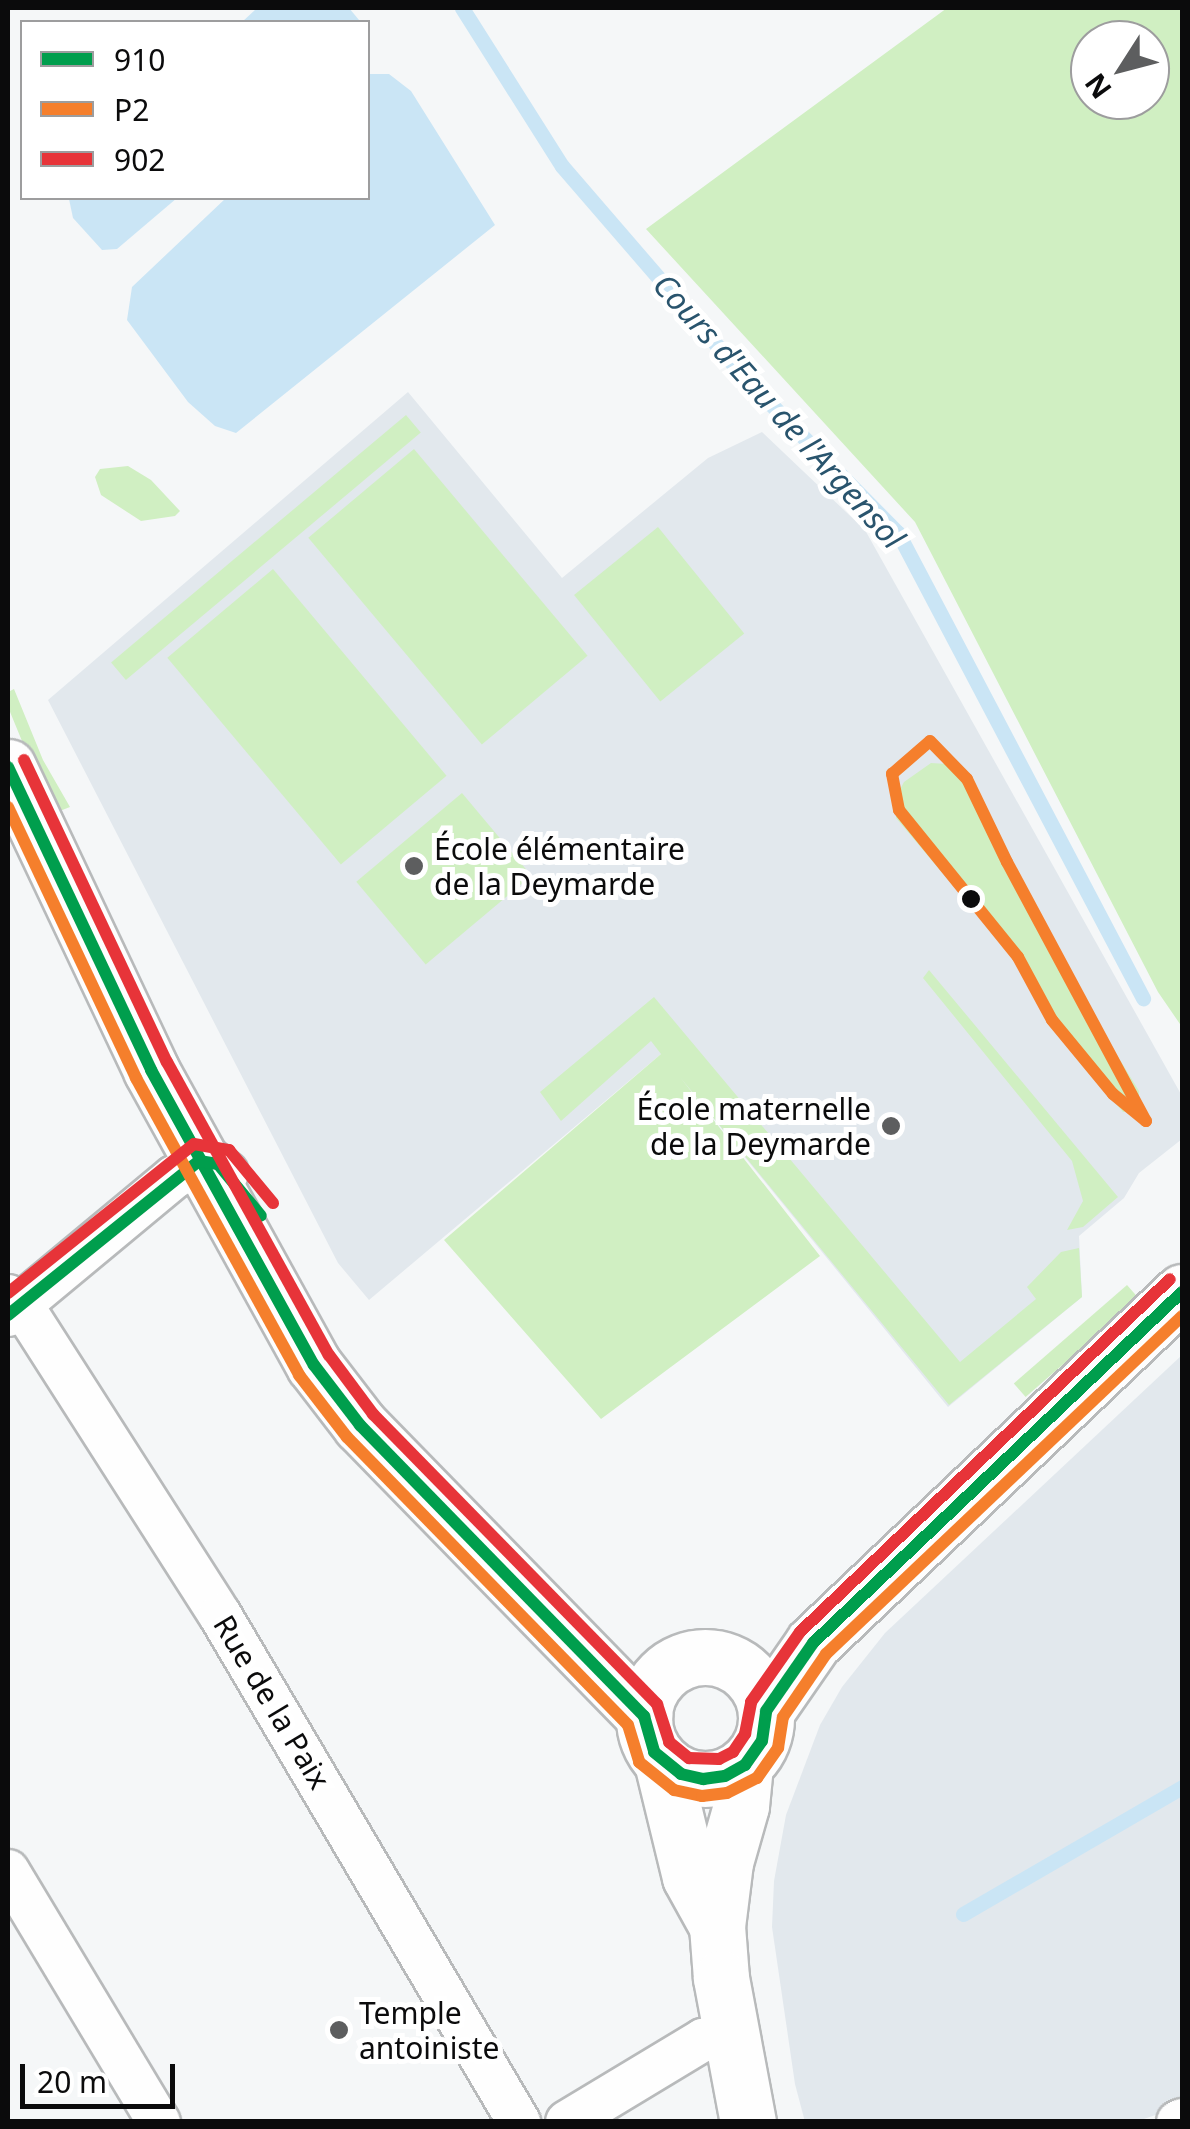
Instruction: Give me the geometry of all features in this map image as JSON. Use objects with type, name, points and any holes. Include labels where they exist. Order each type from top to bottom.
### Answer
[{"type":"street","points":[[8,767],[111,978],[151,1070],[314,1364],[360,1425],[566,1632],[658,1716],[681,1774],[702,1779],[725,1776],[745,1765]]},
{"type":"street","points":[[111,978],[190,1068],[265,1220],[283,1307]]},
{"type":"street","points":[[12,1305],[199,1160],[218,1164],[265,1220]]},
{"type":"street","points":[[751,1688],[789,1673],[834,1623],[1182,1292]]},
{"type":"street","name":"Rue de la Paix","points":[[12,1305],[220,1615],[520,2122]]},
{"type":"street","points":[[717,1926],[690,1878],[658,1716],[701,1657],[751,1688],[762,1740],[745,1765],[717,1926],[730,2034],[748,2122]]},
{"type":"street","points":[[8,1871],[159,2122]]},
{"type":"street","points":[[567,2122],[703,2040],[730,2034]]},
{"type":"shaded area","points":[[408,392],[562,578],[708,458],[762,432],[865,530],[1182,1096],[1182,1139],[1139,1173],[1124,1198],[1079,1236],[1082,1297],[948,1407],[661,1054],[369,1300],[338,1263],[48,700]]},
{"type":"shaded area","points":[[1182,1355],[1182,2106],[1135,2122],[805,2122],[795,2084],[772,1927],[774,1881],[786,1815],[820,1725],[842,1687],[885,1633]]},
{"type":"green space","points":[[947,8],[1182,8],[1182,1027],[1158,992],[915,522],[646,229]]},
{"type":"green space","points":[[406,415],[421,433],[126,680],[111,662]]},
{"type":"green space","points":[[414,449],[588,656],[482,745],[308,538]]},
{"type":"green space","points":[[128,466],[151,480],[180,511],[175,516],[141,521],[101,495],[95,477],[100,469]]},
{"type":"green space","points":[[658,527],[744,633],[660,701],[574,595]]},
{"type":"green space","points":[[273,569],[447,776],[341,865],[167,658]]},
{"type":"green space","points":[[14,689],[43,760],[70,807],[52,814],[8,707],[8,692]]},
{"type":"green space","points":[[931,763],[947,764],[969,781],[1101,1029],[1139,1091],[1139,1111],[1123,1112],[1047,1023],[1026,972],[896,818],[896,797],[904,782]]},
{"type":"green space","points":[[462,793],[531,876],[426,964],[356,882]]},
{"type":"green space","points":[[929,970],[1118,1197],[1083,1227],[1067,1230],[1083,1201],[1072,1161],[923,978]]},
{"type":"green space","points":[[654,997],[960,1362],[1036,1299],[1027,1287],[1061,1252],[1079,1248],[1082,1297],[949,1405],[680,1077],[820,1256],[601,1419],[444,1240],[661,1054],[651,1041],[561,1121],[540,1092]]},
{"type":"green space","points":[[1127,1285],[1139,1299],[1026,1397],[1014,1383]]},
{"type":"water","points":[[257,8],[349,8],[359,20],[244,20]]},
{"type":"water","points":[[370,74],[389,74],[411,91],[495,225],[236,433],[215,426],[188,402],[127,320],[132,287],[224,200],[370,200]]},
{"type":"water","points":[[69,200],[175,200],[117,249],[102,250],[73,218]]},
{"type":"waterway","name":"Cours d'Eau de l'Argensol","points":[[462,8],[562,166],[746,379],[898,533],[1143,998]]},
{"type":"waterway","points":[[963,1914],[1182,1787]]},
{"type":"transit line","name":"P2","points":[[930,741],[967,779],[1007,862],[1146,1121],[1113,1094],[1052,1020],[1018,957],[899,810],[892,774],[930,741]]},
{"type":"transit line","name":"902","points":[[24,760],[167,1062],[329,1355],[373,1414],[657,1704],[669,1742],[689,1758],[719,1759],[733,1752],[745,1734],[751,1702],[800,1632],[1170,1279]]},
{"type":"transit line","name":"910","points":[[8,767],[151,1070],[314,1365],[360,1425],[644,1716]]},
{"type":"transit line","name":"P2","points":[[8,807],[136,1078],[299,1375],[347,1437],[628,1725],[639,1762],[674,1790],[702,1796],[727,1793],[757,1778],[778,1748],[783,1717],[826,1654],[1182,1316]]},
{"type":"transit line","name":"902","points":[[8,1293],[194,1144],[229,1150],[273,1203]]},
{"type":"transit line","name":"910","points":[[8,1315],[199,1161],[218,1164],[261,1216]]},
{"type":"transit line","name":"910","points":[[644,1716],[654,1752],[681,1774],[703,1779],[725,1776],[745,1765],[762,1741],[766,1711],[813,1643],[1182,1292]]},
{"type":"place","name":"École élémentaire de la Deymarde","points":[[414,866]]},
{"type":"place","name":"École maternelle de la Deymarde","points":[[891,1126]]},
{"type":"place","name":"Temple antoiniste","points":[[339,2030]]}]
